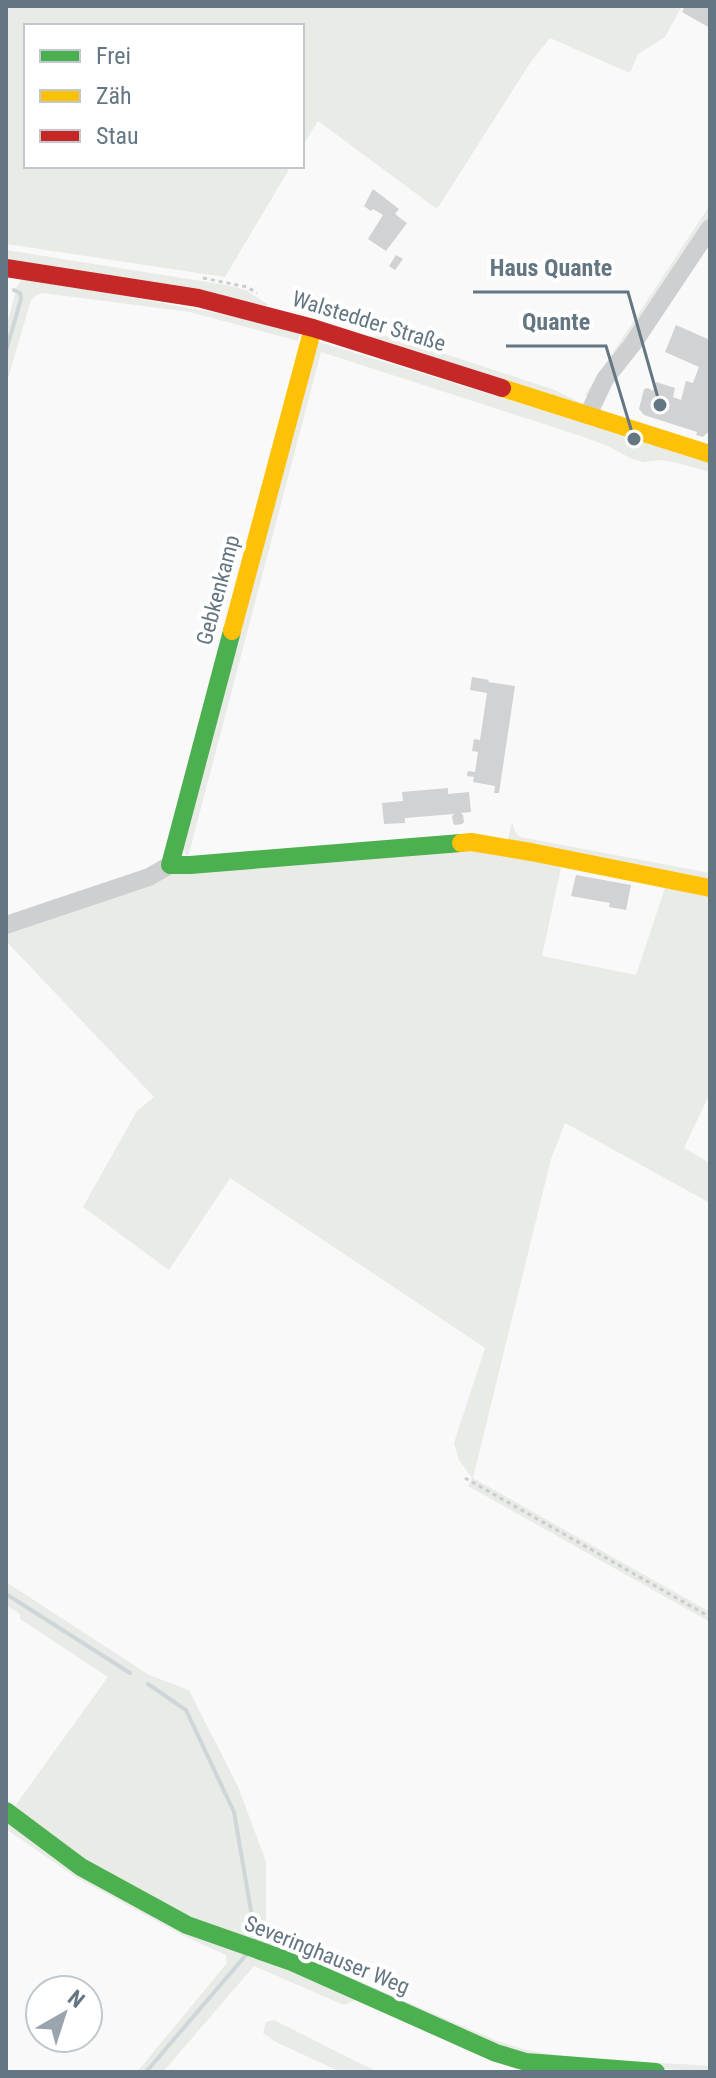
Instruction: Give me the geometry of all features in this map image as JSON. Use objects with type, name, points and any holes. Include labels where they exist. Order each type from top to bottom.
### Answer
[{"type":"street","points":[[588,415],[605,379],[632,345],[710,228]]},
{"type":"street","name":"Walstedder Straße","points":[[6,268],[198,298],[313,328],[710,454]]},
{"type":"street","name":"Gebkenkamp","points":[[170,865],[313,328]]},
{"type":"street","points":[[6,925],[149,877],[170,865],[471,842],[710,888]]},
{"type":"street","name":"Severinghauser Weg","points":[[6,1811],[81,1867],[187,1925],[292,1962],[496,2053],[526,2062],[656,2072]]},
{"type":"path","points":[[465,1478],[710,1617]]},
{"type":"shaded area","points":[[6,6],[682,6],[665,37],[638,54],[630,73],[550,38],[530,63],[437,209],[318,121],[304,144],[304,24],[24,24],[24,168],[290,168],[225,277],[6,244]]},
{"type":"shaded area","points":[[710,205],[710,221],[591,399],[585,395]]},
{"type":"shaded area","points":[[6,250],[226,285],[246,290],[267,306],[6,260]]},
{"type":"shaded area","points":[[27,278],[301,329],[298,341],[190,312],[42,293],[31,300],[6,385],[6,329],[17,286]]},
{"type":"shaded area","points":[[390,336],[555,390],[587,406],[366,337]]},
{"type":"shaded area","points":[[316,341],[710,462],[710,472],[674,462],[632,459],[581,436],[321,352],[188,857],[179,845]]},
{"type":"shaded area","points":[[512,822],[520,837],[710,873],[710,882],[507,843]]},
{"type":"shaded area","points":[[473,846],[562,863],[542,956],[636,975],[666,885],[710,892],[710,1093],[684,1148],[710,1163],[710,1203],[565,1123],[551,1159],[473,1478],[710,1612],[710,1622],[468,1486],[472,1478],[459,1460],[454,1443],[485,1348],[230,1178],[169,1270],[83,1207],[137,1111],[154,1097],[6,941],[6,931],[174,871]]},
{"type":"shaded area","points":[[6,1582],[149,1675],[189,1690],[239,1789],[266,1862],[266,1941],[519,2048],[585,2058],[710,2066],[710,2072],[550,2061],[522,2056],[190,1921],[83,1863],[12,1810],[108,1677],[20,1619],[20,1614],[6,1605]]},
{"type":"shaded area","points":[[6,1815],[80,1869],[356,2000],[344,2005],[254,1966],[163,2072],[137,2072],[227,1963],[226,1955],[184,1936],[77,1878],[6,1829]]},
{"type":"shaded area","points":[[274,2020],[379,2072],[341,2072],[276,2042],[263,2033],[266,2022]]},
{"type":"building","points":[[685,6],[710,6],[710,28],[682,12]]},
{"type":"building","points":[[373,189],[399,209],[395,214],[407,223],[386,251],[368,239],[383,215],[364,206]]},
{"type":"building","points":[[396,255],[403,259],[395,270],[389,266]]},
{"type":"building","points":[[676,325],[710,340],[710,434],[703,437],[696,435],[697,432],[644,415],[639,409],[644,389],[653,391],[656,382],[675,388],[673,397],[681,400],[686,381],[693,383],[699,367],[665,352]]},
{"type":"building","points":[[472,677],[515,686],[499,793],[494,793],[495,786],[473,782],[474,777],[467,776],[468,771],[475,772],[478,752],[472,751],[474,739],[480,740],[487,693],[470,690]]},
{"type":"building","points":[[448,788],[448,794],[469,792],[471,812],[461,813],[462,824],[453,823],[454,814],[405,818],[405,823],[384,824],[382,803],[403,801],[402,792]]},
{"type":"building","points":[[576,875],[631,885],[626,910],[609,907],[610,903],[571,896]]},
{"type":"waterway","points":[[6,351],[21,299],[20,293],[14,290]]},
{"type":"waterway","points":[[6,1594],[130,1673]]},
{"type":"waterway","points":[[148,1684],[186,1710],[234,1812],[256,1940]]},
{"type":"waterway","points":[[146,2072],[246,1955]]},
{"type":"traffic: fast","points":[[232,631],[170,865],[461,843]]},
{"type":"traffic: fast","points":[[6,1811],[81,1867],[187,1925],[292,1962],[496,2053],[526,2062],[656,2072]]},
{"type":"traffic: slow","points":[[232,631],[313,328]]},
{"type":"traffic: slow","points":[[502,388],[710,454]]},
{"type":"traffic: slow","points":[[461,843],[531,852],[710,888]]},
{"type":"traffic: jam","points":[[6,268],[198,298],[313,328],[502,388]]},
{"type":"place","name":"Haus Quante","points":[[660,405]]},
{"type":"place","name":"Quante","points":[[634,439]]}]
